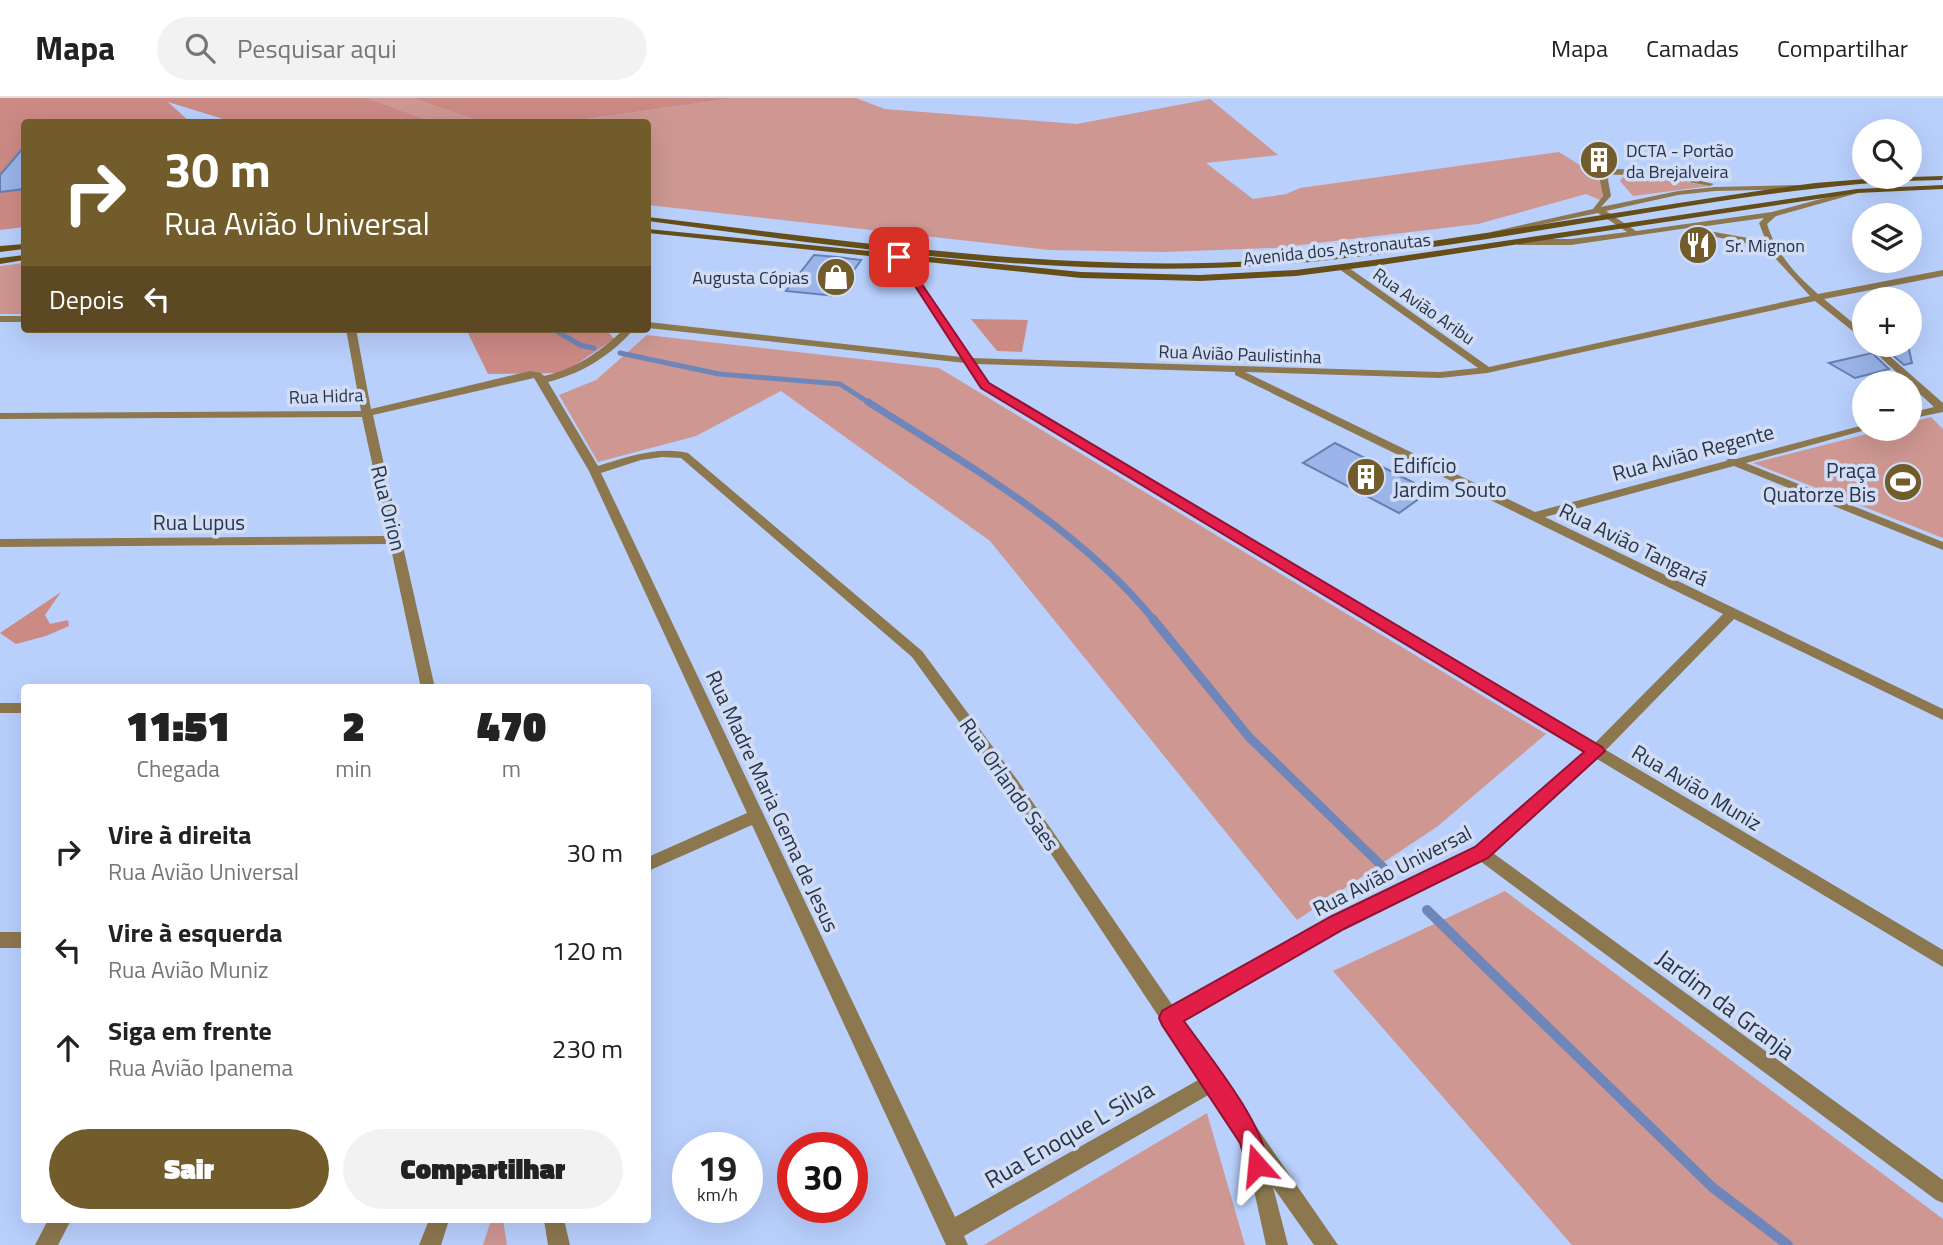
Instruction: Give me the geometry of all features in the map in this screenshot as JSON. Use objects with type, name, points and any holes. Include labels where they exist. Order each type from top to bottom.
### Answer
[{"type":"main road","name":"Avenida dos Astronautas","points":[[651,219],[1000,257],[1081,264],[1157,265],[1286,261],[1604,216],[1762,190],[1838,182],[1943,185]]},
{"type":"main road","name":"Avenida dos Astronautas","points":[[651,231],[1081,275],[1200,278],[1342,267],[1857,191],[1943,185]]},
{"type":"main road","points":[[0,249],[21,247]]},
{"type":"main road","points":[[0,261],[21,258]]},
{"type":"street","points":[[1596,208],[1607,196],[1604,180],[1606,173],[1639,171],[1762,190],[1793,208]]},
{"type":"street","points":[[1495,232],[1596,208],[1703,190],[1762,190]]},
{"type":"street","points":[[1518,242],[1571,242],[1773,214],[1857,191]]},
{"type":"street","points":[[1596,208],[1604,216],[1636,233]]},
{"type":"street","points":[[1773,214],[1763,223],[1765,239],[1777,259]]},
{"type":"street","points":[[1669,228],[1745,240],[1777,259],[1852,326]]},
{"type":"street","name":"Rua Avião Muniz","points":[[899,257],[971,361],[985,386],[1943,959]]},
{"type":"street","name":"Rua Avião Aribu","points":[[1342,267],[1487,370]]},
{"type":"street","name":"Rua Avião Paulistinha","points":[[651,324],[971,361],[1440,375],[1487,370],[1819,297],[1943,273]]},
{"type":"street","points":[[0,319],[21,319]]},
{"type":"street","name":"Rua Orion","points":[[352,333],[365,414],[397,540],[427,684]]},
{"type":"street","name":"Rua Hidra","points":[[0,416],[365,414],[530,374],[537,375],[542,380],[576,372],[591,363],[625,333]]},
{"type":"street","points":[[1885,357],[1942,409]]},
{"type":"street","name":"Rua Avião Tangará","points":[[1234,370],[1943,715]]},
{"type":"street","name":"Rua Avião Tangará","points":[[1289,372],[1287,382],[1290,391],[1308,408]]},
{"type":"street","name":"Rua Madre Maria Gema de Jesus","points":[[542,380],[595,471],[954,1238]]},
{"type":"street","points":[[1922,413],[1942,409]]},
{"type":"street","name":"Rua Avião Regente","points":[[1534,516],[1852,431]]},
{"type":"street","name":"Rua Orlando Saes","points":[[595,471],[653,454],[670,452],[684,455],[917,654],[1013,785],[1251,1138],[1327,1245]]},
{"type":"street","points":[[1732,461],[1943,546]]},
{"type":"street","name":"Rua Lupus","points":[[0,543],[397,540]]},
{"type":"street","name":"Rua Avião Universal","points":[[1170,1018],[1337,923],[1481,853],[1596,751],[1732,613]]},
{"type":"street","points":[[0,708],[21,708]]},
{"type":"street","points":[[651,863],[757,816]]},
{"type":"street","name":"Jardim da Granja","points":[[1481,853],[1943,1193]]},
{"type":"street","points":[[0,940],[21,940]]},
{"type":"street","name":"Rua Enoque L Silva","points":[[954,1238],[1213,1082]]},
{"type":"street","points":[[1251,1138],[1277,1245]]},
{"type":"street","points":[[46,1245],[58,1223]]},
{"type":"street","points":[[430,1245],[438,1223]]},
{"type":"street","points":[[555,1223],[559,1245]]},
{"type":"shaded area","points":[[0,98],[366,98],[426,119],[223,119],[168,102],[187,119],[21,119],[21,227],[0,230]]},
{"type":"shaded area","points":[[366,98],[412,98],[472,119],[426,119]]},
{"type":"shaded area","points":[[412,98],[734,98],[587,119],[472,119]]},
{"type":"shaded area","points":[[734,98],[856,98],[885,109],[1077,124],[1210,99],[1278,155],[1206,163],[1253,199],[1286,194],[1300,188],[1559,152],[1604,180],[1602,201],[1586,194],[1478,224],[1275,248],[1164,252],[1049,250],[651,205],[651,119],[587,119]]},
{"type":"shaded area","points":[[1650,176],[1710,186],[1633,196],[1620,181],[1623,177]]},
{"type":"shaded area","points":[[21,263],[21,314],[0,314],[0,266]]},
{"type":"shaded area","points":[[971,319],[1028,320],[1022,352],[997,351]]},
{"type":"shaded area","points":[[468,333],[609,333],[614,339],[563,373],[488,374]]},
{"type":"shaded area","points":[[647,335],[939,368],[1546,734],[1438,826],[1297,920],[990,541],[781,391],[696,436],[598,462],[559,395],[596,380]]},
{"type":"shaded area","points":[[1931,417],[1943,429],[1943,538],[1753,463],[1852,438],[1852,441],[1922,441],[1922,419]]},
{"type":"shaded area","points":[[61,592],[45,615],[50,624],[68,620],[69,626],[16,644],[0,633]]},
{"type":"shaded area","points":[[1505,891],[1943,1219],[1943,1245],[1572,1245],[1333,971]]},
{"type":"shaded area","points":[[1207,1113],[1245,1245],[984,1245]]},
{"type":"shaded area","points":[[490,1223],[503,1223],[507,1245],[483,1245]]},
{"type":"building","points":[[21,150],[21,189],[0,192],[0,175]]},
{"type":"building","points":[[814,255],[861,260],[836,296],[786,291]]},
{"type":"building","points":[[1855,357],[1876,357],[1889,369],[1852,371],[1852,376],[1829,363]]},
{"type":"building","points":[[1895,357],[1911,357],[1912,363],[1904,365]]},
{"type":"building","name":"Edifício Jardim Souto","points":[[1335,443],[1430,491],[1399,513],[1303,463]]},
{"type":"waterway","points":[[560,333],[580,345],[594,348]]},
{"type":"waterway","points":[[620,353],[719,374],[840,384],[871,404]]},
{"type":"waterway","points":[[868,402],[983,475],[1057,527],[1124,587],[1154,620]]},
{"type":"waterway","points":[[1153,619],[1249,737],[1386,870]]},
{"type":"waterway","points":[[1427,910],[1712,1187],[1788,1245]]},
{"type":"place","name":"DCTA - Portão da Brejalveira","points":[[1599,160]]},
{"type":"place","name":"Sr. Mignon","points":[[1698,245]]},
{"type":"place","name":"Augusta Cópias","points":[[836,277]]},
{"type":"place","name":"Edifício Jardim Souto","points":[[1366,477]]},
{"type":"place","name":"Praça Quatorze Bis","points":[[1903,482]]},
{"type":"route","points":[[899,257],[971,361],[985,386],[1596,751],[1481,853],[1337,923],[1170,1018],[1251,1138],[1257,1165]]}]
